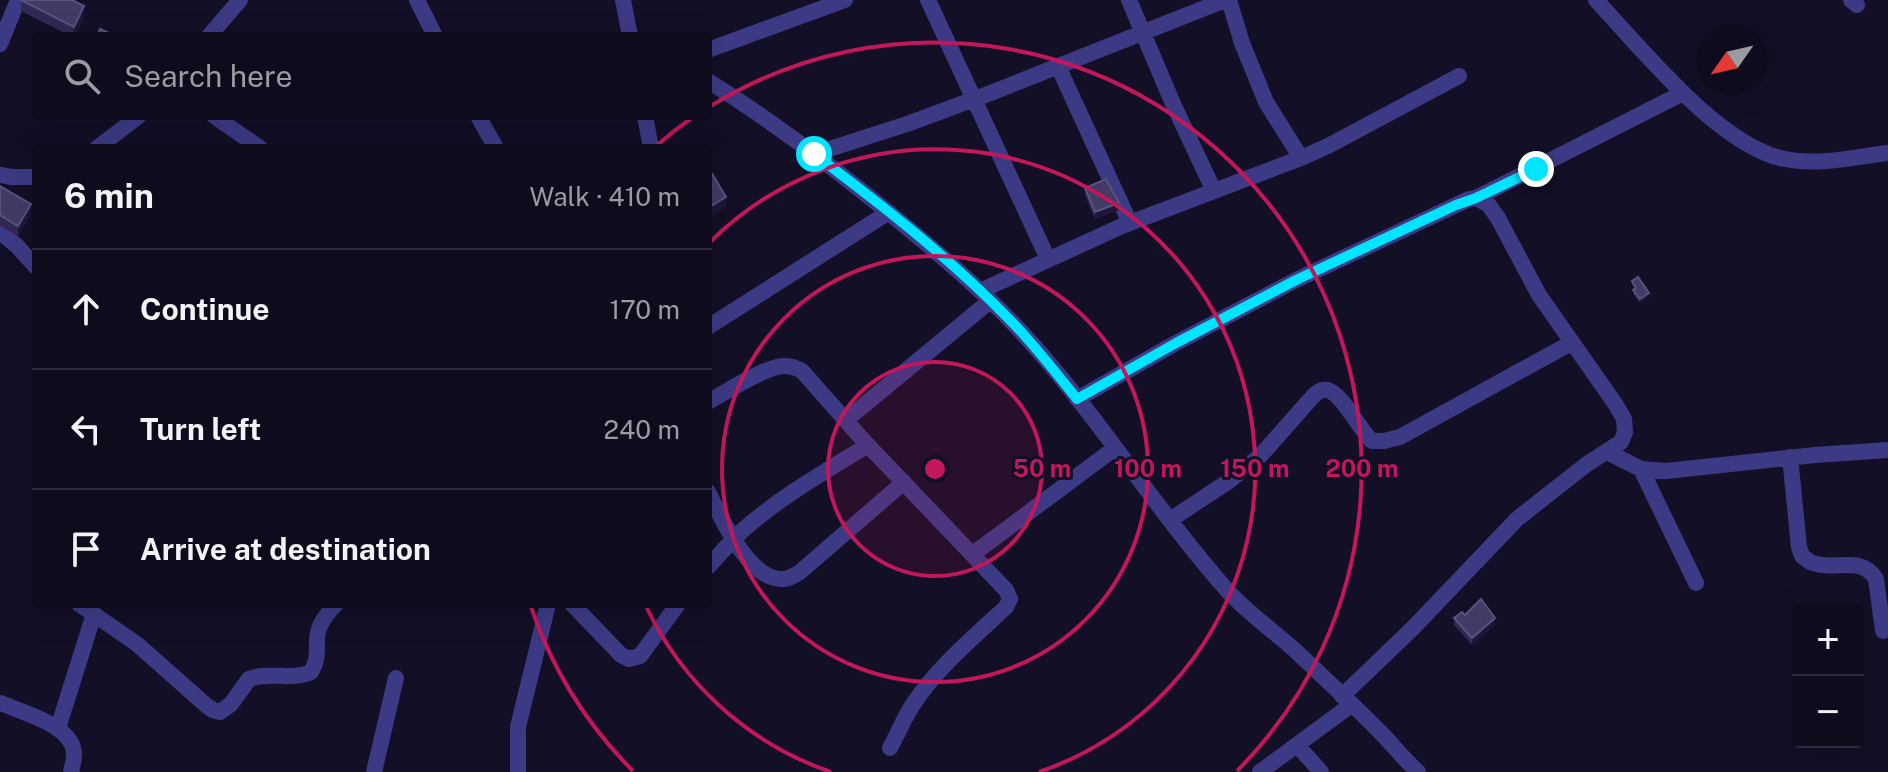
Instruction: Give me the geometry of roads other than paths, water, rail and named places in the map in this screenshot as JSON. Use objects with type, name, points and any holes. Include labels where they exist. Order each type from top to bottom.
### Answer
[{"type":"street","points":[[0,44],[18,0]]},
{"type":"street","points":[[212,32],[240,0]]},
{"type":"street","points":[[417,0],[433,32]]},
{"type":"street","points":[[623,0],[630,32]]},
{"type":"street","points":[[712,49],[845,0]]},
{"type":"street","points":[[928,0],[1048,259]]},
{"type":"street","points":[[1129,0],[1214,191]]},
{"type":"street","points":[[814,154],[910,123],[1227,0],[1266,102],[1301,158]]},
{"type":"street","points":[[1596,0],[1683,93],[1711,119],[1755,149],[1782,159],[1820,162],[1888,153]]},
{"type":"street","points":[[1058,66],[1130,223]]},
{"type":"street","points":[[846,420],[985,296],[1048,259],[1130,223],[1328,146],[1459,76]]},
{"type":"street","points":[[712,84],[814,154],[889,212],[985,296],[1036,348],[1194,552],[1240,604],[1281,638],[1418,772]]},
{"type":"street","points":[[1077,399],[1296,280],[1476,198],[1683,93]]},
{"type":"street","points":[[102,144],[134,120]]},
{"type":"street","points":[[220,120],[254,144]]},
{"type":"street","points":[[480,120],[494,144]]},
{"type":"street","points":[[646,120],[650,144]]},
{"type":"street","points":[[0,175],[32,177]]},
{"type":"street","points":[[1260,772],[1297,745],[1346,700],[1517,519],[1621,442],[1625,432],[1624,419],[1539,295],[1498,218],[1488,204],[1476,198]]},
{"type":"street","points":[[712,324],[889,212]]},
{"type":"street","points":[[0,232],[32,263]]},
{"type":"street","points":[[1170,520],[1253,461],[1322,390],[1338,397],[1372,441],[1384,441],[1400,437],[1571,343]]},
{"type":"street","points":[[712,400],[768,370],[794,367],[812,381],[868,445],[1006,590],[1010,599],[1006,607],[918,697],[890,748]]},
{"type":"street","points":[[712,562],[756,519],[868,445]]},
{"type":"street","points":[[973,554],[1115,448]]},
{"type":"street","points":[[1607,452],[1641,469],[1666,471],[1888,450]]},
{"type":"street","points":[[1790,457],[1802,556],[1816,565],[1857,565],[1872,572],[1876,579],[1883,631]]},
{"type":"street","points":[[1641,469],[1696,583]]},
{"type":"street","points":[[712,500],[732,540],[754,565],[771,577],[782,579],[792,576],[904,482]]},
{"type":"street","points":[[85,608],[137,644],[207,706],[220,712],[231,704],[249,679],[302,676],[311,672],[318,655],[318,633],[333,608]]},
{"type":"street","points":[[518,772],[518,727],[547,608]]},
{"type":"street","points":[[576,608],[621,655],[629,659],[640,656],[675,608]]},
{"type":"street","points":[[58,728],[94,614]]},
{"type":"street","points":[[374,772],[396,678]]},
{"type":"street","points":[[0,703],[58,728],[68,737],[74,756],[71,772]]},
{"type":"street","points":[[1297,745],[1321,772]]}]
